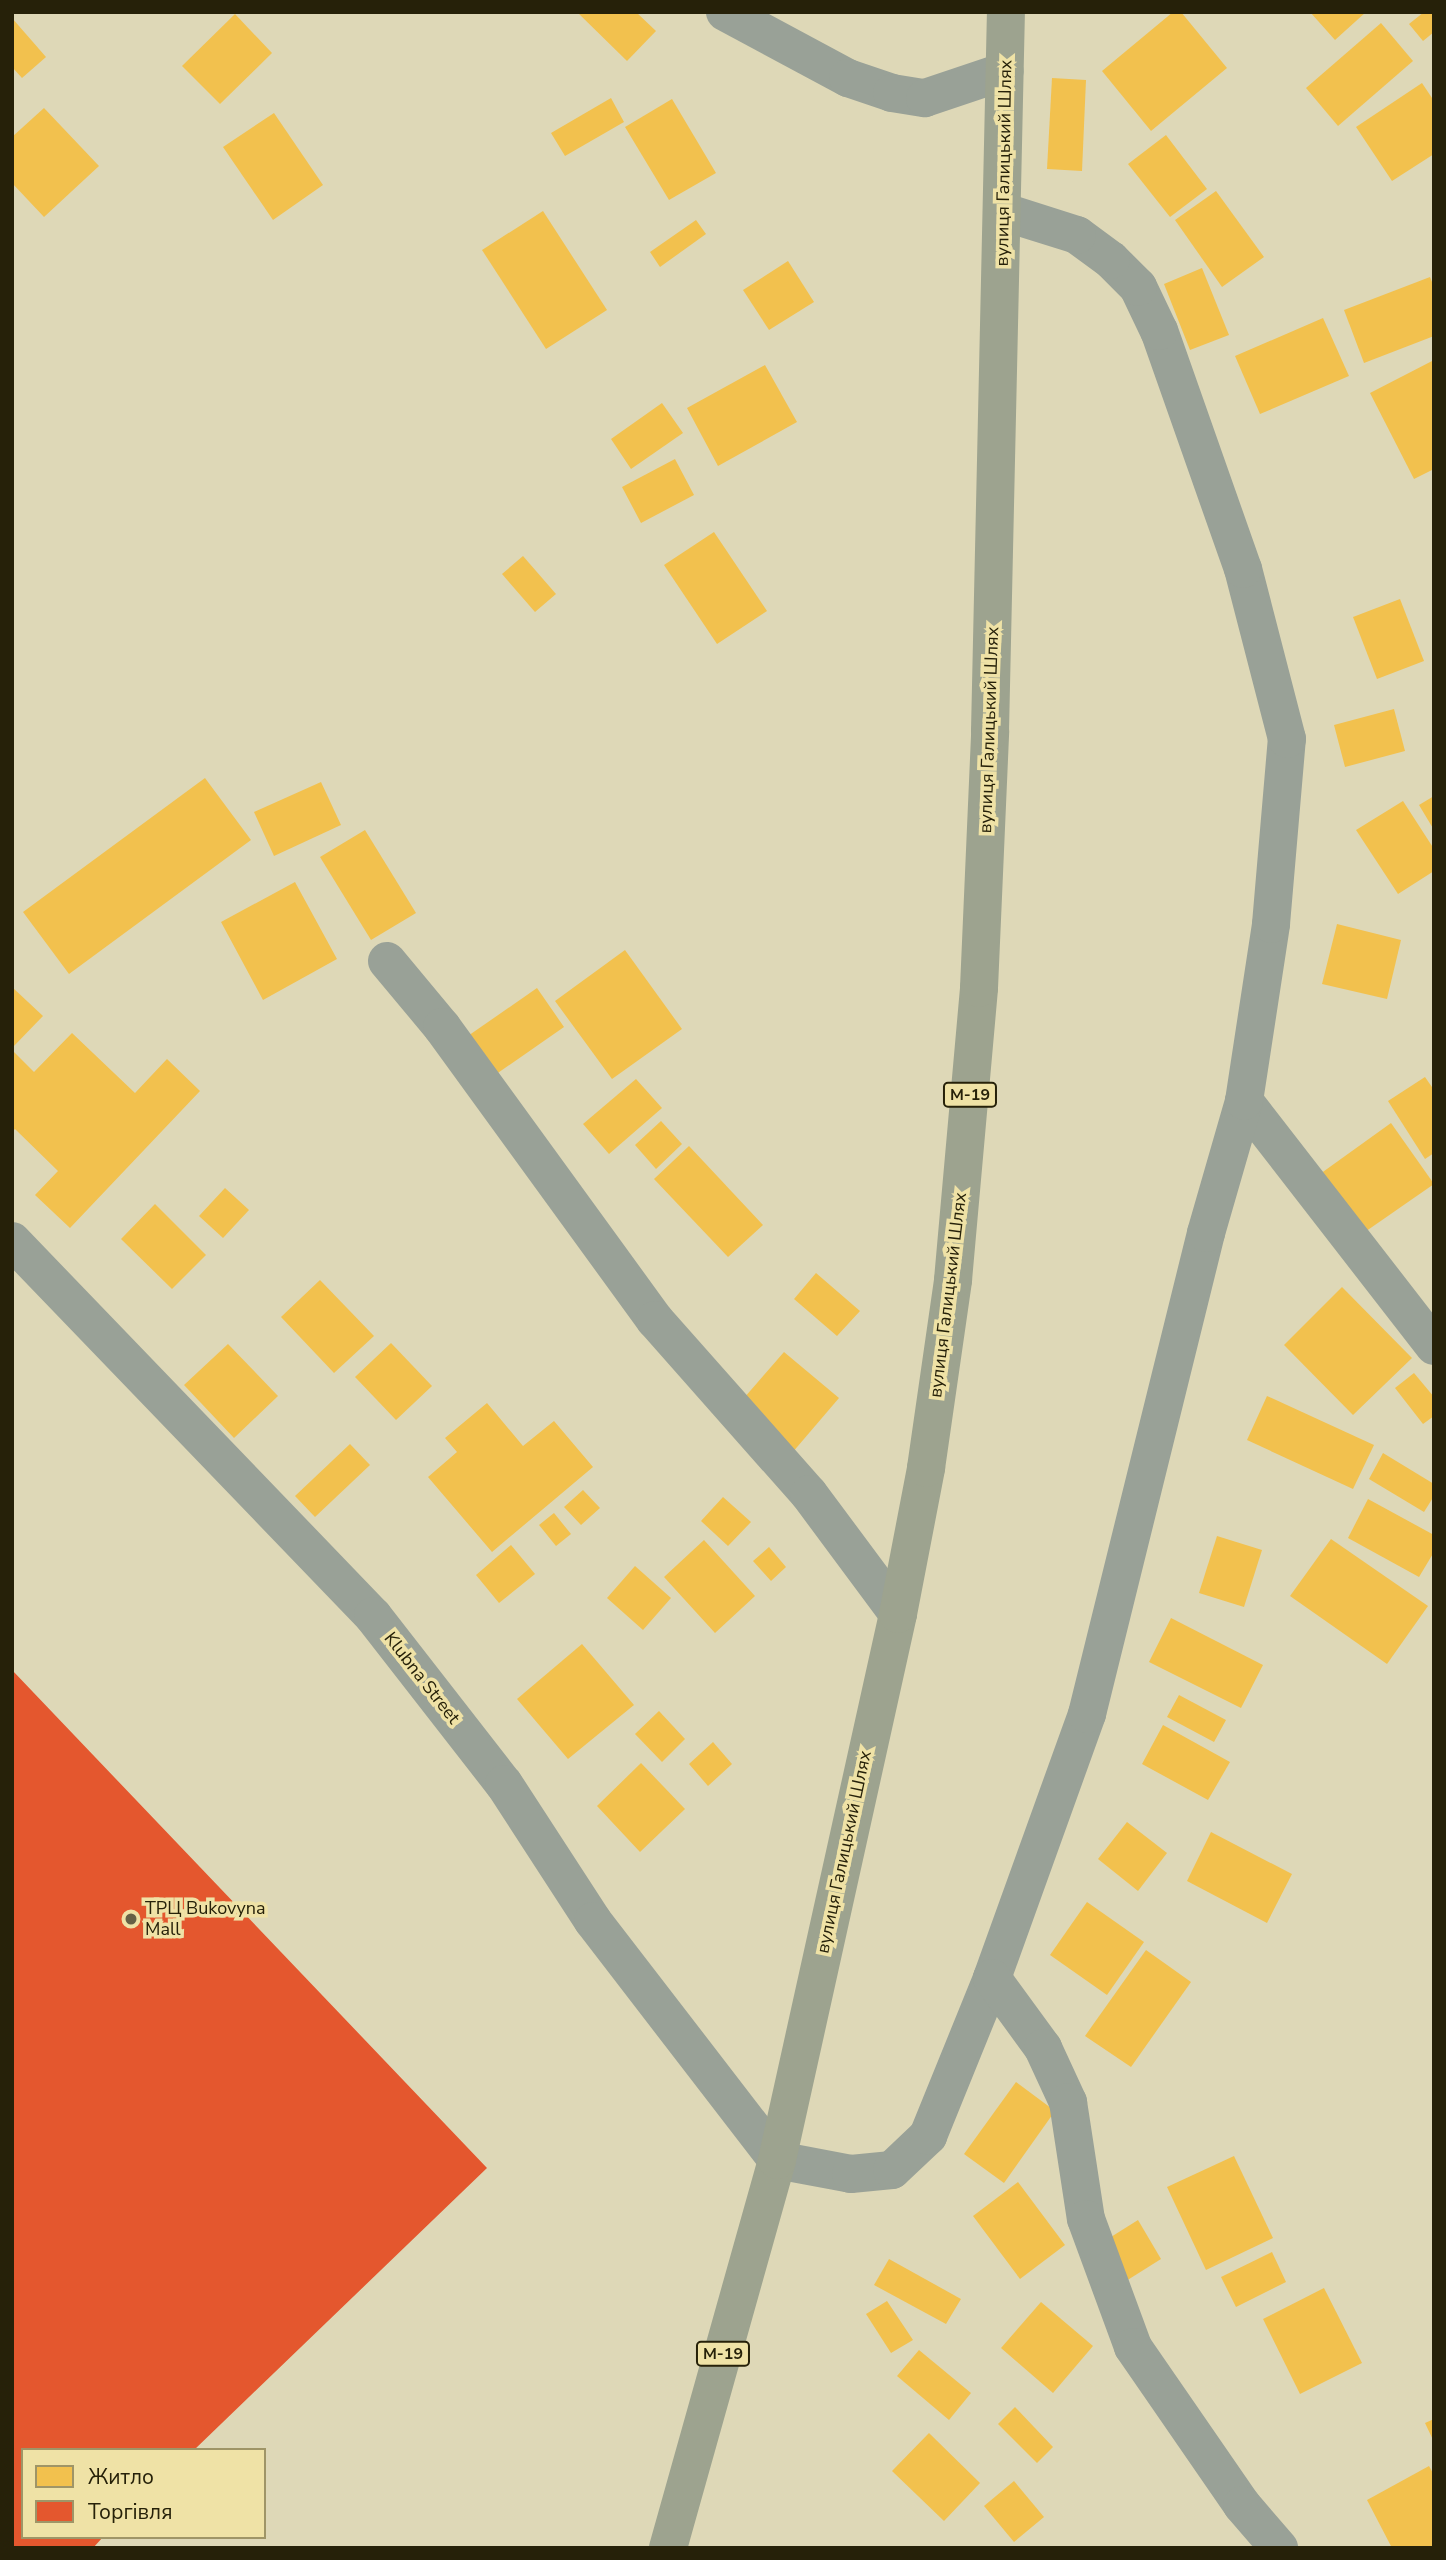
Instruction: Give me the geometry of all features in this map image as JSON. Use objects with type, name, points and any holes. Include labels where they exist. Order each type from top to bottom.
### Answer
[{"type":"highway","name":"вулиця Галицький Шлях","points":[[668,2548],[777,2160],[898,1614],[926,1468],[953,1280],[979,988],[990,731],[1004,212],[1006,12]]},
{"type":"street","points":[[725,12],[848,78],[891,93],[925,98],[1005,71]]},
{"type":"street","points":[[777,2160],[851,2174],[892,2170],[928,2136],[992,1978],[1087,1714],[1206,1233],[1244,1101],[1271,924],[1287,739],[1243,569],[1159,331],[1138,287],[1111,260],[1077,234],[1004,212]]},
{"type":"street","points":[[387,961],[442,1027],[655,1320],[809,1493],[898,1614]]},
{"type":"street","points":[[1244,1101],[1318,1200],[1434,1346]]},
{"type":"street","name":"Klubna Street","points":[[12,1241],[373,1616],[504,1784],[593,1921],[777,2160]]},
{"type":"street","points":[[992,1978],[1043,2048],[1068,2102],[1086,2219],[1133,2347],[1242,2505],[1279,2548]]},
{"type":"building: Житло","points":[[577,12],[636,12],[656,31],[627,61]]},
{"type":"building: Житло","points":[[1173,12],[1181,12],[1227,68],[1151,131],[1102,71]]},
{"type":"building: Житло","points":[[1310,12],[1366,12],[1335,40]]},
{"type":"building: Житло","points":[[1424,12],[1434,12],[1434,32],[1423,41],[1409,24]]},
{"type":"building: Житло","points":[[235,14],[272,53],[220,104],[182,66]]},
{"type":"building: Житло","points":[[12,18],[46,57],[22,78],[12,67]]},
{"type":"building: Житло","points":[[1381,23],[1413,61],[1338,126],[1306,88]]},
{"type":"building: Житло","points":[[1052,78],[1086,80],[1082,171],[1047,169]]},
{"type":"building: Житло","points":[[1422,83],[1434,101],[1434,154],[1392,181],[1356,127]]},
{"type":"building: Житло","points":[[611,98],[624,122],[565,156],[551,133]]},
{"type":"building: Житло","points":[[672,99],[716,173],[669,200],[625,127]]},
{"type":"building: Житло","points":[[44,108],[99,166],[44,217],[12,183],[12,137]]},
{"type":"building: Житло","points":[[274,113],[323,185],[273,220],[223,147]]},
{"type":"building: Житло","points":[[1166,135],[1207,189],[1170,217],[1128,164]]},
{"type":"building: Житло","points":[[1216,191],[1264,257],[1222,287],[1175,220]]},
{"type":"building: Житло","points":[[543,211],[607,310],[546,349],[482,250]]},
{"type":"building: Житло","points":[[696,220],[706,234],[660,267],[650,252]]},
{"type":"building: Житло","points":[[788,261],[814,302],[769,330],[743,290]]},
{"type":"building: Житло","points":[[1202,268],[1229,335],[1190,350],[1164,284]]},
{"type":"building: Житло","points":[[1430,277],[1434,287],[1434,336],[1364,363],[1344,310]]},
{"type":"building: Житло","points":[[1323,318],[1349,376],[1260,414],[1235,356]]},
{"type":"building: Житло","points":[[1434,360],[1434,469],[1414,479],[1370,393]]},
{"type":"building: Житло","points":[[765,365],[797,422],[718,466],[687,408]]},
{"type":"building: Житло","points":[[662,403],[683,433],[631,469],[611,439]]},
{"type":"building: Житло","points":[[675,459],[694,495],[641,523],[622,487]]},
{"type":"building: Житло","points":[[714,532],[767,611],[717,644],[664,565]]},
{"type":"building: Житло","points":[[523,556],[556,594],[535,612],[502,574]]},
{"type":"building: Житло","points":[[1400,599],[1424,661],[1377,679],[1353,617]]},
{"type":"building: Житло","points":[[1394,709],[1405,751],[1345,767],[1334,725]]},
{"type":"building: Житло","points":[[205,778],[251,840],[69,974],[23,912]]},
{"type":"building: Житло","points":[[321,782],[341,825],[274,856],[254,812]]},
{"type":"building: Житло","points":[[1434,796],[1434,830],[1419,805]]},
{"type":"building: Житло","points":[[1403,801],[1434,849],[1434,871],[1398,894],[1356,830]]},
{"type":"building: Житло","points":[[365,830],[416,913],[371,940],[320,857]]},
{"type":"building: Житло","points":[[295,882],[337,959],[263,1000],[221,922]]},
{"type":"building: Житло","points":[[1337,924],[1401,940],[1387,999],[1322,984]]},
{"type":"building: Житло","points":[[625,950],[682,1029],[612,1079],[555,1001]]},
{"type":"building: Житло","points":[[12,987],[43,1016],[12,1048]]},
{"type":"building: Житло","points":[[537,988],[564,1027],[492,1077],[465,1038]]},
{"type":"building: Житло","points":[[72,1033],[135,1093],[167,1059],[200,1091],[70,1228],[35,1195],[58,1171],[15,1129],[12,1132],[12,1050],[34,1072]]},
{"type":"building: Житло","points":[[1425,1077],[1434,1090],[1434,1153],[1425,1159],[1388,1101]]},
{"type":"building: Житло","points":[[636,1079],[662,1108],[609,1154],[583,1124]]},
{"type":"building: Житло","points":[[661,1121],[682,1144],[656,1169],[635,1145]]},
{"type":"building: Житло","points":[[1391,1123],[1434,1184],[1362,1234],[1320,1174]]},
{"type":"building: Житло","points":[[689,1146],[763,1225],[728,1257],[654,1179]]},
{"type":"building: Житло","points":[[225,1188],[249,1210],[223,1238],[199,1216]]},
{"type":"building: Житло","points":[[155,1204],[206,1255],[172,1289],[121,1239]]},
{"type":"building: Житло","points":[[816,1273],[860,1311],[837,1336],[794,1299]]},
{"type":"building: Житло","points":[[320,1280],[374,1336],[334,1373],[281,1317]]},
{"type":"building: Житло","points":[[1342,1287],[1412,1358],[1353,1415],[1284,1345]]},
{"type":"building: Житло","points":[[391,1343],[432,1386],[396,1420],[355,1377]]},
{"type":"building: Житло","points":[[228,1344],[278,1396],[234,1438],[184,1385]]},
{"type":"building: Житло","points":[[784,1352],[839,1398],[792,1453],[737,1406]]},
{"type":"building: Житло","points":[[1414,1373],[1434,1397],[1434,1416],[1423,1424],[1395,1388]]},
{"type":"building: Житло","points":[[1267,1396],[1374,1445],[1353,1489],[1247,1440]]},
{"type":"building: Житло","points":[[487,1403],[523,1446],[554,1421],[593,1467],[492,1552],[428,1477],[457,1452],[445,1438]]},
{"type":"building: Житло","points":[[350,1444],[370,1465],[315,1517],[295,1496]]},
{"type":"building: Житло","points":[[1383,1453],[1434,1484],[1434,1496],[1424,1512],[1369,1479]]},
{"type":"building: Житло","points":[[583,1490],[600,1508],[581,1525],[564,1507]]},
{"type":"building: Житло","points":[[723,1497],[751,1522],[728,1546],[701,1521]]},
{"type":"building: Житло","points":[[1368,1499],[1434,1535],[1434,1552],[1419,1577],[1348,1538]]},
{"type":"building: Житло","points":[[554,1513],[571,1534],[556,1546],[539,1525]]},
{"type":"building: Житло","points":[[1217,1536],[1262,1550],[1244,1607],[1199,1593]]},
{"type":"building: Житло","points":[[1331,1539],[1428,1606],[1387,1664],[1290,1596]]},
{"type":"building: Житло","points":[[704,1540],[755,1596],[715,1633],[664,1577]]},
{"type":"building: Житло","points":[[511,1545],[535,1574],[499,1603],[476,1575]]},
{"type":"building: Житло","points":[[769,1547],[786,1567],[771,1581],[753,1561]]},
{"type":"building: Житло","points":[[635,1566],[671,1598],[643,1630],[607,1598]]},
{"type":"building: Житло","points":[[1171,1618],[1263,1665],[1241,1708],[1149,1662]]},
{"type":"building: Житло","points":[[582,1644],[634,1705],[568,1759],[517,1699]]},
{"type":"building: Житло","points":[[1179,1695],[1226,1720],[1214,1742],[1167,1717]]},
{"type":"building: Житло","points":[[659,1711],[685,1739],[662,1762],[635,1734]]},
{"type":"building: Житло","points":[[1163,1725],[1230,1762],[1208,1800],[1142,1764]]},
{"type":"building: Житло","points":[[713,1742],[732,1764],[708,1786],[689,1764]]},
{"type":"building: Житло","points":[[641,1763],[685,1809],[640,1852],[597,1806]]},
{"type":"building: Житло","points":[[1127,1822],[1167,1853],[1138,1891],[1098,1859]]},
{"type":"building: Житло","points":[[1211,1832],[1292,1874],[1267,1923],[1187,1881]]},
{"type":"building: Житло","points":[[1087,1902],[1144,1942],[1107,1995],[1050,1955]]},
{"type":"building: Житло","points":[[1146,1950],[1191,1982],[1131,2067],[1085,2036]]},
{"type":"building: Житло","points":[[1016,2082],[1055,2111],[1004,2183],[964,2154]]},
{"type":"building: Житло","points":[[1234,2156],[1273,2238],[1206,2270],[1167,2187]]},
{"type":"building: Житло","points":[[1018,2182],[1065,2245],[1020,2279],[973,2216]]},
{"type":"building: Житло","points":[[1138,2220],[1161,2259],[1126,2281],[1103,2242]]},
{"type":"building: Житло","points":[[1272,2252],[1286,2282],[1236,2307],[1221,2277]]},
{"type":"building: Житло","points":[[889,2259],[961,2299],[946,2324],[874,2285]]},
{"type":"building: Житло","points":[[1324,2288],[1362,2363],[1300,2394],[1263,2319]]},
{"type":"building: Житло","points":[[887,2301],[913,2340],[891,2353],[866,2314]]},
{"type":"building: Житло","points":[[1041,2302],[1093,2346],[1053,2393],[1001,2348]]},
{"type":"building: Житло","points":[[919,2350],[971,2393],[949,2420],[897,2376]]},
{"type":"building: Житло","points":[[1015,2407],[1053,2447],[1037,2463],[998,2424]]},
{"type":"building: Житло","points":[[1434,2419],[1434,2442],[1425,2423]]},
{"type":"building: Житло","points":[[929,2433],[980,2483],[944,2521],[892,2471]]},
{"type":"building: Житло","points":[[1429,2466],[1434,2475],[1434,2546],[1392,2548],[1367,2500]]},
{"type":"building: Житло","points":[[1014,2481],[1044,2517],[1014,2542],[984,2506]]},
{"type":"building: Торгівля","name":"ТРЦ Bukovyna Mall","points":[[12,1670],[487,2168],[196,2448],[21,2448],[21,2539],[101,2539],[93,2548],[12,2548]]},
{"type":"place","name":"ТРЦ Bukovyna Mall","points":[[131,1919]]}]
